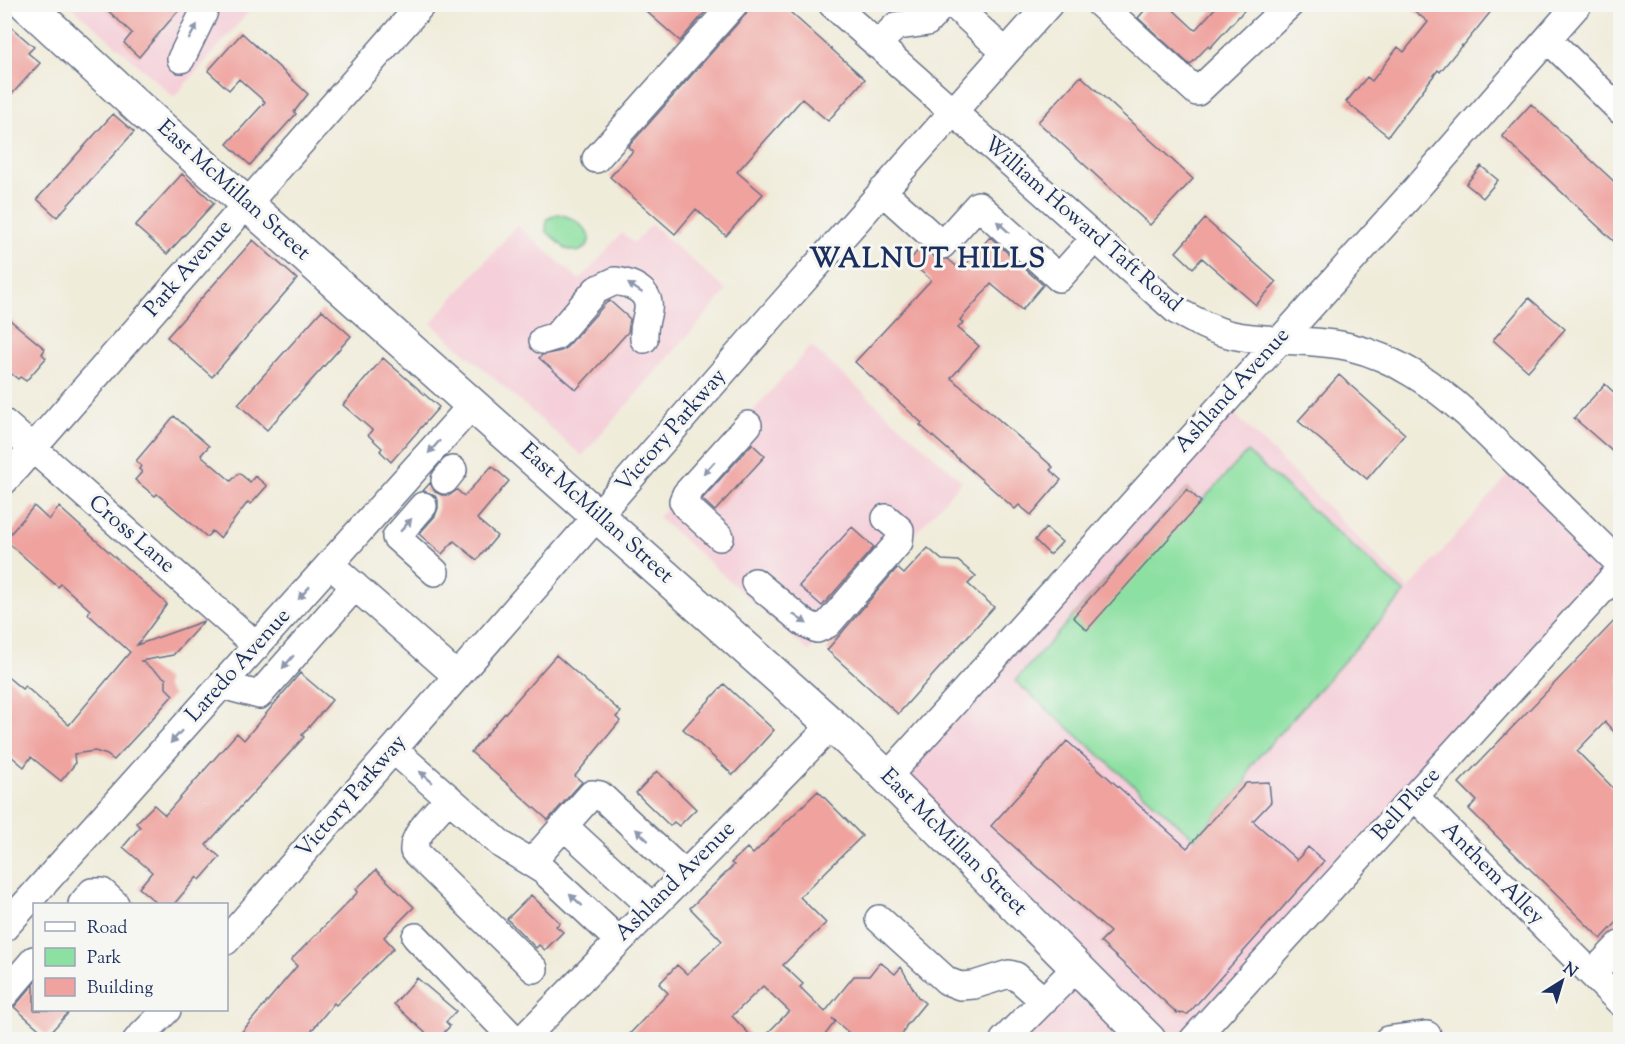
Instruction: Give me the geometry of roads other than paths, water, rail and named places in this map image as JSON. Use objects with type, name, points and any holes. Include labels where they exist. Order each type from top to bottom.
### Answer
[{"type":"main road","name":"East McMillan Street","points":[[27,4],[247,204],[832,725],[887,777],[1149,1040]]},
{"type":"street","points":[[181,59],[206,4]]},
{"type":"street","name":"Park Avenue","points":[[4,481],[422,4]]},
{"type":"street","points":[[596,159],[734,4]]},
{"type":"street","name":"William Howard Taft Road","points":[[832,4],[1177,311],[1203,326],[1232,335],[1350,347],[1387,360],[1414,373],[1446,396],[1468,416],[1620,564]]},
{"type":"street","points":[[877,45],[896,26],[927,22],[943,4]]},
{"type":"street","points":[[953,4],[1005,52]]},
{"type":"street","name":"Victory Parkway","points":[[228,939],[952,111],[1049,4]]},
{"type":"street","points":[[1100,4],[1197,92],[1290,4]]},
{"type":"street","name":"Ashland Avenue","points":[[887,777],[1578,4]]},
{"type":"street","points":[[1548,39],[1620,110]]},
{"type":"street","points":[[882,191],[942,245],[978,205],[1059,278],[1094,238]]},
{"type":"street","points":[[543,340],[556,336],[596,290],[615,281],[636,286],[646,295],[649,308],[643,325],[644,339]]},
{"type":"street","name":"Laredo Avenue","points":[[4,928],[473,404]]},
{"type":"street","name":"Cross Lane","points":[[4,423],[257,646]]},
{"type":"street","points":[[720,537],[683,501],[686,494],[748,424]]},
{"type":"street","points":[[423,506],[396,537],[435,572]]},
{"type":"street","points":[[755,582],[803,622],[817,628],[828,624],[899,542],[900,530],[886,518]]},
{"type":"street","points":[[330,564],[457,676]]},
{"type":"street","name":"Bell Place","points":[[1193,1040],[1620,570]]},
{"type":"street","points":[[222,685],[259,695],[355,586]]},
{"type":"street","name":"Ashland Avenue","points":[[526,1037],[832,725]]},
{"type":"street","points":[[394,750],[502,845],[544,872],[619,941]]},
{"type":"street","points":[[531,863],[592,794],[600,795],[684,874]]},
{"type":"street","name":"Anthem Alley","points":[[1415,797],[1620,1002]]},
{"type":"street","points":[[448,798],[419,834],[413,845],[414,851],[534,969]]},
{"type":"street","points":[[564,826],[652,907]]},
{"type":"street","points":[[83,903],[92,892],[102,892],[114,903]]},
{"type":"street","points":[[879,919],[947,981],[960,986],[974,985],[1009,974],[1016,976],[1043,1000]]},
{"type":"street","points":[[416,937],[526,1037]]},
{"type":"street","points":[[1592,974],[1620,945]]},
{"type":"street","points":[[4,995],[33,961]]},
{"type":"street","points":[[1004,1040],[1077,967]]},
{"type":"street","points":[[137,1040],[165,1011]]},
{"type":"street","points":[[1388,1040],[1427,1035]]},
{"type":"district","name":"WALNUT HILLS","points":[[928,260]]}]
